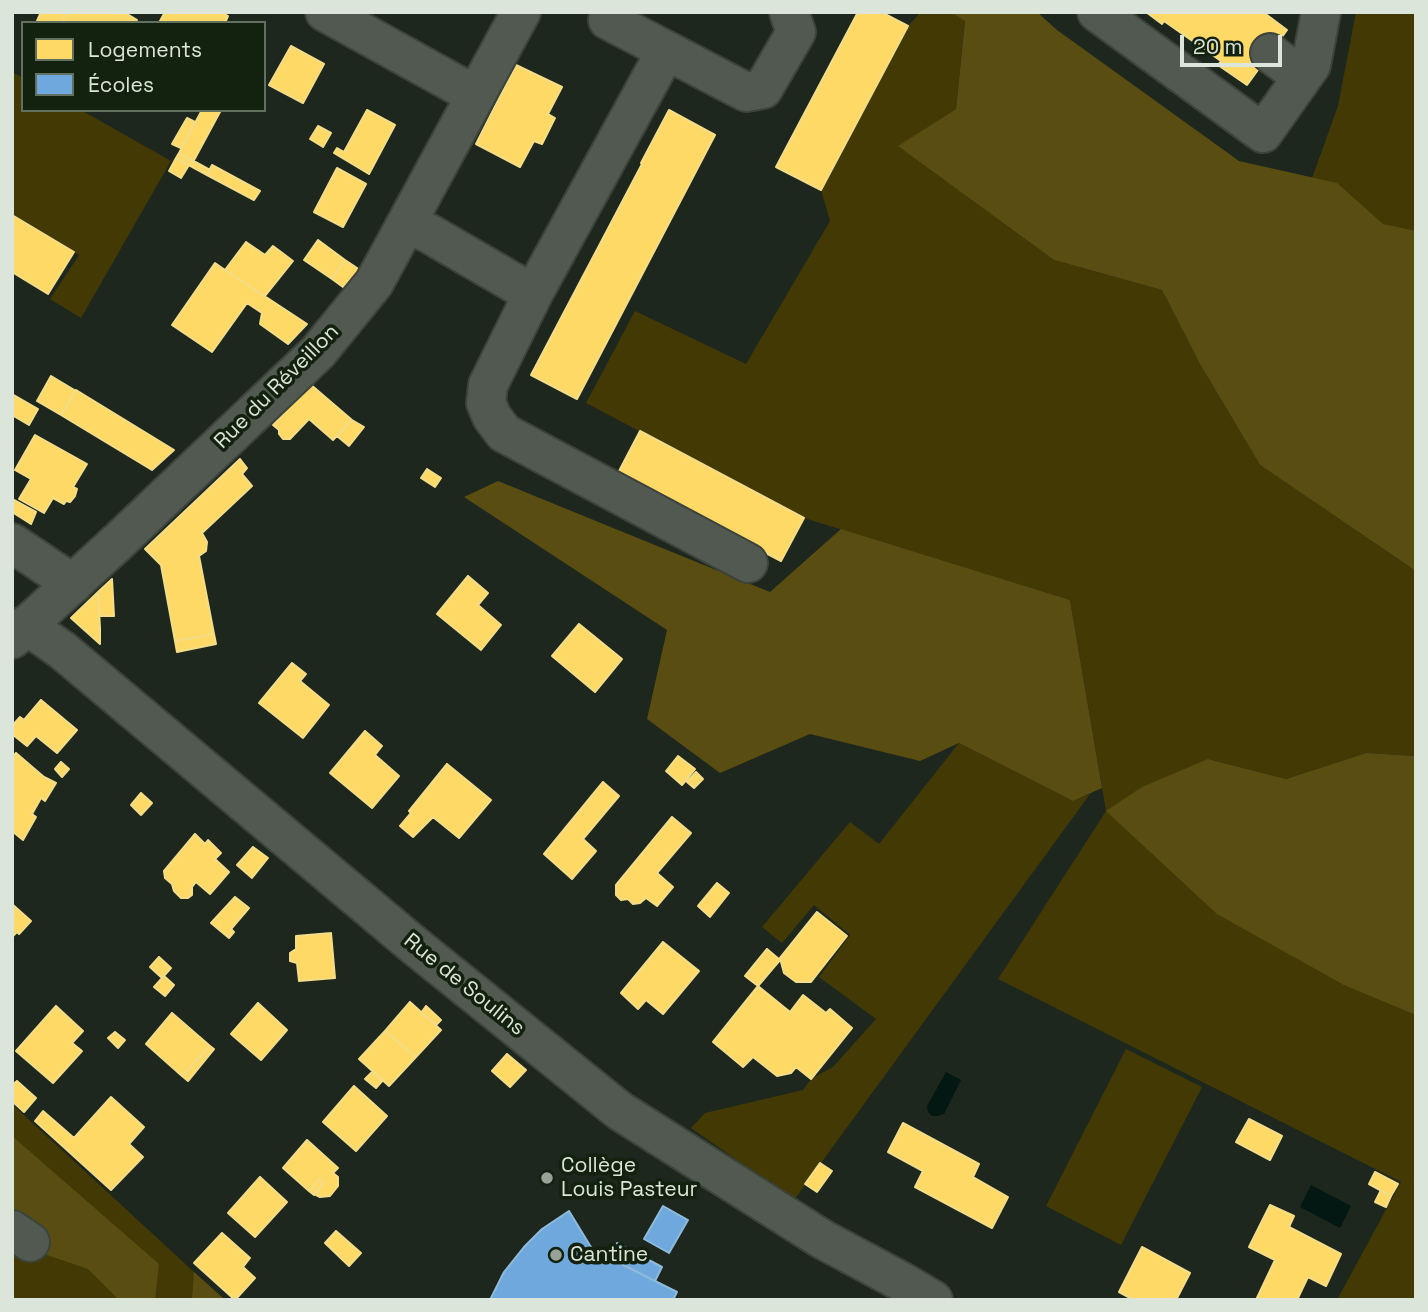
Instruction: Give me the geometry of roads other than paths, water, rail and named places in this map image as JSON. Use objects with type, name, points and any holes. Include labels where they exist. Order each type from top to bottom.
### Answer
[{"type":"street","points":[[325,12],[475,95]]},
{"type":"street","name":"Rue du Réveillon","points":[[19,632],[318,352],[374,284],[521,12]]},
{"type":"street","points":[[604,15],[746,92],[763,89],[796,32],[789,12]]},
{"type":"street","points":[[1097,12],[1263,133],[1311,65],[1321,12]]},
{"type":"street","points":[[666,51],[533,294],[488,385],[486,403],[504,433],[748,563]]},
{"type":"street","points":[[1270,53],[1302,77]]},
{"type":"street","points":[[407,223],[533,294]]},
{"type":"street","points":[[12,543],[72,584]]},
{"type":"street","name":"Rue de Soulins","points":[[19,632],[62,650],[415,946],[620,1111],[822,1239],[933,1300]]},
{"type":"place","name":"Collège Louis Pasteur","points":[[547,1178]]},
{"type":"place","name":"Cantine","points":[[556,1255]]}]
